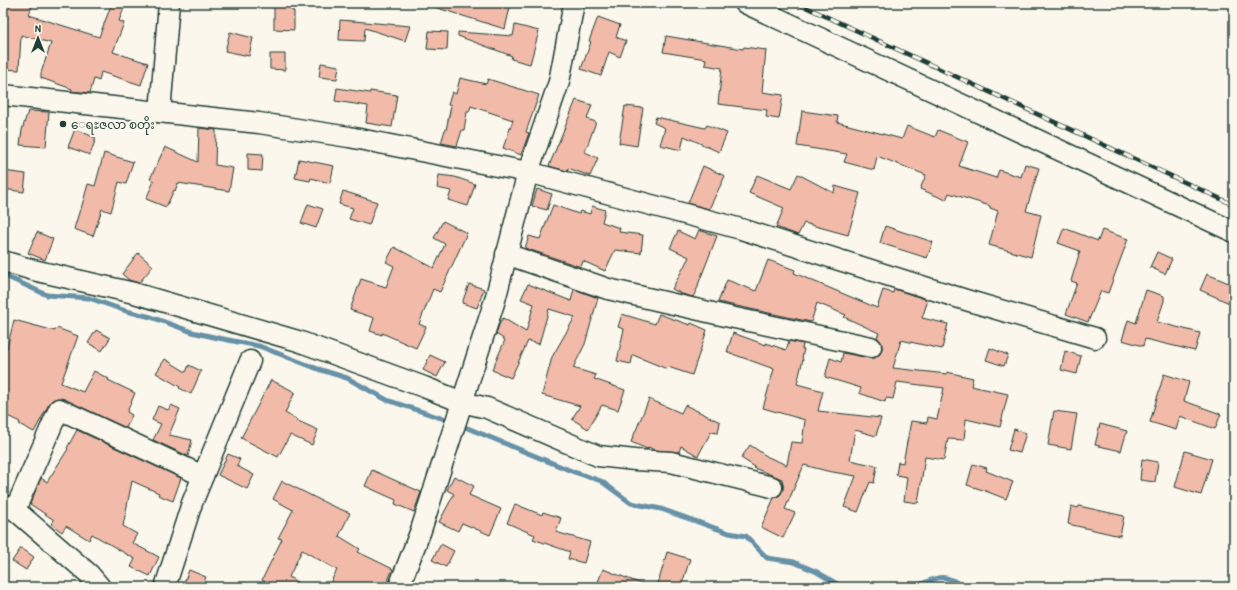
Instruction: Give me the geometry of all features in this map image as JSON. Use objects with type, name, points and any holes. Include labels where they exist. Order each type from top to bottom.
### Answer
[{"type":"street","points":[[160,112],[169,3]]},
{"type":"street","points":[[399,587],[421,530],[494,300],[528,172],[559,82],[574,3]]},
{"type":"street","points":[[745,3],[1234,232]]},
{"type":"street","points":[[3,95],[259,123],[350,137],[528,172],[741,229],[966,300],[1095,338]]},
{"type":"street","points":[[506,254],[608,289],[730,318],[871,347]]},
{"type":"street","points":[[3,261],[33,270],[134,293],[298,341],[462,402],[487,408],[598,456],[671,462],[772,487]]},
{"type":"street","points":[[165,587],[192,503],[250,361]]},
{"type":"street","points":[[100,587],[89,574],[9,508],[59,409],[203,476]]},
{"type":"building","points":[[3,3],[33,3],[29,15],[99,37],[112,3],[126,3],[119,21],[124,23],[113,52],[148,63],[141,85],[101,72],[99,81],[94,79],[90,93],[71,91],[72,89],[41,78],[41,73],[51,43],[21,35],[19,70],[3,69]]},
{"type":"building","points":[[274,3],[293,3],[292,11],[294,11],[294,30],[274,29]]},
{"type":"building","points":[[432,3],[511,3],[505,29],[431,6]]},
{"type":"building","points":[[598,17],[620,25],[616,37],[626,41],[620,57],[609,52],[601,76],[581,69]]},
{"type":"building","points":[[340,20],[410,26],[405,41],[365,28],[364,41],[339,40]]},
{"type":"building","points":[[515,25],[539,31],[530,64],[511,59],[512,56],[458,36],[458,32],[513,36]]},
{"type":"building","points":[[429,31],[448,32],[447,50],[427,49]]},
{"type":"building","points":[[230,32],[253,38],[249,56],[225,51]]},
{"type":"building","points":[[666,36],[743,49],[744,47],[766,50],[762,92],[783,95],[779,119],[766,117],[767,110],[718,104],[722,68],[705,65],[706,59],[663,52]]},
{"type":"building","points":[[270,54],[285,54],[285,70],[270,69]]},
{"type":"building","points":[[321,63],[339,66],[337,79],[319,77]]},
{"type":"building","points":[[460,78],[486,84],[488,79],[539,95],[526,132],[529,133],[521,155],[503,148],[513,120],[471,106],[469,112],[467,112],[464,130],[462,130],[457,146],[441,143],[446,130],[451,106],[448,105],[452,92],[456,94]]},
{"type":"building","points":[[337,88],[397,95],[392,127],[366,123],[368,106],[335,101]]},
{"type":"building","points":[[576,100],[592,105],[587,119],[596,122],[585,152],[598,158],[590,176],[568,168],[567,171],[549,166]]},
{"type":"building","points":[[625,106],[643,108],[637,146],[619,143]]},
{"type":"building","points":[[28,111],[49,112],[46,147],[20,145],[22,130]]},
{"type":"building","points":[[802,111],[838,116],[837,122],[902,139],[907,126],[935,137],[938,130],[968,142],[959,166],[996,178],[999,170],[1021,177],[1025,164],[1039,168],[1026,211],[1041,215],[1031,257],[989,245],[998,211],[990,208],[990,206],[949,193],[946,200],[920,189],[926,175],[877,156],[874,170],[844,162],[847,154],[797,146]]},
{"type":"building","points":[[656,117],[705,128],[707,125],[727,133],[719,152],[684,136],[681,150],[660,145],[665,128],[654,123]]},
{"type":"building","points":[[199,128],[216,130],[215,165],[233,168],[229,191],[178,183],[166,207],[146,199],[154,181],[150,179],[165,147],[198,162]]},
{"type":"building","points":[[75,129],[96,138],[90,155],[68,147]]},
{"type":"building","points":[[104,153],[133,162],[126,184],[119,182],[111,212],[102,209],[93,236],[74,229],[88,184],[95,186]]},
{"type":"building","points":[[248,153],[263,154],[262,171],[248,170]]},
{"type":"building","points":[[299,159],[334,166],[330,183],[311,178],[310,181],[295,178]]},
{"type":"building","points":[[703,166],[725,176],[709,209],[688,203]]},
{"type":"building","points":[[3,171],[26,174],[24,192],[3,189]]},
{"type":"building","points":[[798,174],[834,193],[835,186],[860,193],[848,235],[804,223],[798,235],[776,227],[784,208],[749,193],[757,175],[791,189]]},
{"type":"building","points":[[439,175],[455,177],[475,184],[468,206],[448,200],[451,191],[437,188]]},
{"type":"building","points":[[537,189],[552,194],[547,210],[532,206]]},
{"type":"building","points":[[343,191],[377,202],[369,225],[349,219],[353,208],[339,204]]},
{"type":"building","points":[[308,204],[323,209],[316,228],[301,223]]},
{"type":"building","points":[[553,205],[579,214],[580,211],[590,214],[592,206],[605,210],[602,222],[620,228],[619,232],[643,235],[641,253],[615,250],[605,271],[583,261],[581,267],[525,248],[529,236],[540,239]]},
{"type":"building","points":[[443,221],[467,233],[440,292],[433,289],[419,324],[426,327],[416,348],[382,333],[382,335],[370,331],[374,318],[350,310],[361,279],[386,287],[394,266],[386,262],[394,247],[434,268],[445,244],[434,238]]},
{"type":"building","points":[[885,226],[933,242],[927,258],[880,243]]},
{"type":"building","points":[[1064,228],[1098,241],[1102,230],[1128,239],[1108,293],[1101,291],[1088,322],[1066,314],[1077,283],[1071,281],[1080,251],[1058,243]]},
{"type":"building","points":[[699,230],[717,236],[693,297],[672,289],[689,257],[670,248],[678,231],[695,239]]},
{"type":"building","points":[[37,232],[53,239],[45,260],[28,253]]},
{"type":"building","points":[[1157,252],[1172,259],[1165,274],[1150,267]]},
{"type":"building","points":[[138,253],[153,266],[139,283],[129,280],[122,274]]},
{"type":"building","points":[[768,260],[795,270],[794,273],[877,308],[883,290],[893,293],[894,289],[928,300],[922,318],[948,324],[942,349],[901,340],[893,368],[947,374],[947,372],[973,378],[971,386],[1008,394],[1000,427],[966,419],[964,440],[948,439],[944,460],[925,457],[918,503],[904,501],[907,477],[896,475],[898,462],[903,463],[911,421],[927,423],[928,417],[937,419],[944,388],[897,382],[893,399],[886,398],[885,402],[859,393],[861,388],[825,377],[830,358],[841,362],[843,353],[875,358],[880,354],[882,349],[882,343],[877,337],[879,333],[844,317],[846,315],[817,303],[811,322],[718,302],[727,280],[756,291]]},
{"type":"building","points":[[1207,274],[1231,284],[1229,290],[1234,292],[1234,305],[1200,290]]},
{"type":"building","points":[[469,284],[484,289],[477,308],[462,303]]},
{"type":"building","points":[[528,284],[571,301],[574,289],[598,298],[585,344],[573,368],[596,375],[594,379],[625,390],[618,410],[602,405],[588,429],[572,419],[580,406],[542,395],[552,357],[575,317],[549,309],[539,344],[528,341],[511,378],[492,370],[505,340],[496,334],[503,318],[526,332],[534,304],[521,299]]},
{"type":"building","points":[[1146,290],[1164,296],[1164,301],[1157,322],[1200,333],[1195,351],[1145,339],[1143,346],[1122,340],[1128,320],[1136,323]]},
{"type":"building","points":[[622,314],[655,324],[659,314],[690,325],[691,323],[707,330],[692,375],[668,367],[667,369],[633,355],[631,364],[617,361],[624,329],[618,327]]},
{"type":"building","points":[[14,320],[55,331],[57,328],[78,336],[61,383],[83,392],[94,371],[109,379],[108,380],[135,393],[127,412],[132,415],[126,428],[64,399],[58,398],[49,404],[34,432],[19,424],[20,422],[3,414],[3,346],[7,348]]},
{"type":"building","points":[[96,330],[110,338],[102,351],[88,343]]},
{"type":"building","points":[[733,333],[766,345],[766,343],[786,350],[789,341],[803,344],[803,359],[797,384],[823,391],[818,411],[881,418],[876,436],[855,430],[850,460],[877,466],[874,483],[870,482],[858,512],[844,507],[856,476],[804,465],[785,509],[795,513],[783,538],[761,527],[774,498],[780,495],[783,490],[782,479],[754,468],[755,467],[741,458],[750,445],[768,457],[787,465],[791,442],[802,443],[805,420],[763,408],[774,369],[727,352]]},
{"type":"building","points":[[990,348],[1008,355],[1004,366],[986,360]]},
{"type":"building","points":[[1065,351],[1081,356],[1077,374],[1061,370]]},
{"type":"building","points":[[430,355],[445,362],[437,377],[423,370]]},
{"type":"building","points":[[165,359],[186,372],[189,365],[201,371],[191,394],[156,373]]},
{"type":"building","points":[[1164,374],[1189,382],[1184,401],[1221,414],[1215,429],[1180,416],[1176,430],[1150,422]]},
{"type":"building","points":[[271,380],[295,392],[285,413],[318,430],[312,445],[290,435],[278,457],[241,438]]},
{"type":"building","points":[[649,399],[681,413],[685,405],[720,422],[718,433],[711,432],[698,456],[681,446],[679,452],[654,450],[649,447],[647,449],[631,442]]},
{"type":"building","points":[[171,405],[180,409],[169,435],[192,440],[188,456],[153,440],[161,424],[152,420],[158,406],[168,410]]},
{"type":"building","points":[[1054,411],[1077,414],[1071,449],[1048,445]]},
{"type":"building","points":[[1100,424],[1127,431],[1121,451],[1095,445]]},
{"type":"building","points":[[1014,429],[1026,433],[1020,453],[1008,450]]},
{"type":"building","points":[[77,430],[181,478],[173,501],[132,481],[123,526],[137,534],[132,543],[159,557],[150,576],[131,567],[135,559],[92,534],[89,540],[66,526],[62,532],[51,524],[54,520],[30,504],[41,478],[47,482],[68,449],[67,448]]},
{"type":"building","points":[[1185,451],[1212,459],[1201,495],[1175,487]]},
{"type":"building","points":[[228,454],[240,459],[237,466],[254,475],[247,489],[218,475]]},
{"type":"building","points":[[1142,459],[1158,462],[1155,482],[1140,480]]},
{"type":"building","points":[[973,464],[987,468],[986,471],[1013,482],[1006,499],[967,485]]},
{"type":"building","points":[[372,470],[421,492],[414,512],[395,504],[396,500],[365,486]]},
{"type":"building","points":[[454,476],[474,486],[469,495],[501,509],[490,535],[462,523],[458,531],[439,522],[454,494],[447,490]]},
{"type":"building","points":[[282,481],[330,505],[350,513],[339,536],[360,549],[358,552],[393,569],[385,587],[328,587],[337,570],[302,550],[289,577],[305,587],[275,587],[262,580],[282,539],[278,538],[293,510],[273,499]]},
{"type":"building","points":[[515,504],[542,515],[543,512],[561,518],[556,532],[590,542],[584,563],[568,559],[570,552],[533,539],[535,535],[507,523]]},
{"type":"building","points":[[1071,506],[1078,508],[1079,506],[1124,516],[1120,536],[1068,524]]},
{"type":"building","points":[[441,544],[454,551],[446,567],[432,560]]},
{"type":"building","points":[[21,548],[34,557],[26,570],[12,561]]},
{"type":"building","points":[[667,552],[690,559],[681,587],[657,587]]},
{"type":"building","points":[[603,569],[647,586],[596,587]]},
{"type":"building","points":[[189,570],[206,577],[202,587],[193,587],[184,583]]},
{"type":"waterway","points":[[3,275],[47,295],[89,298],[126,311],[151,317],[192,332],[259,346],[318,369],[347,378],[387,400],[447,420]]},
{"type":"waterway","points":[[465,427],[574,472],[601,481],[631,503],[661,509],[729,533],[746,536],[767,558],[794,562],[817,572],[842,587]]},
{"type":"waterway","points":[[914,587],[939,578],[950,579],[964,587]]},
{"type":"railway","points":[[797,3],[1234,205]]},
{"type":"place","name":"ေရႊဇလာ စတိုး","points":[[63,124]]}]
